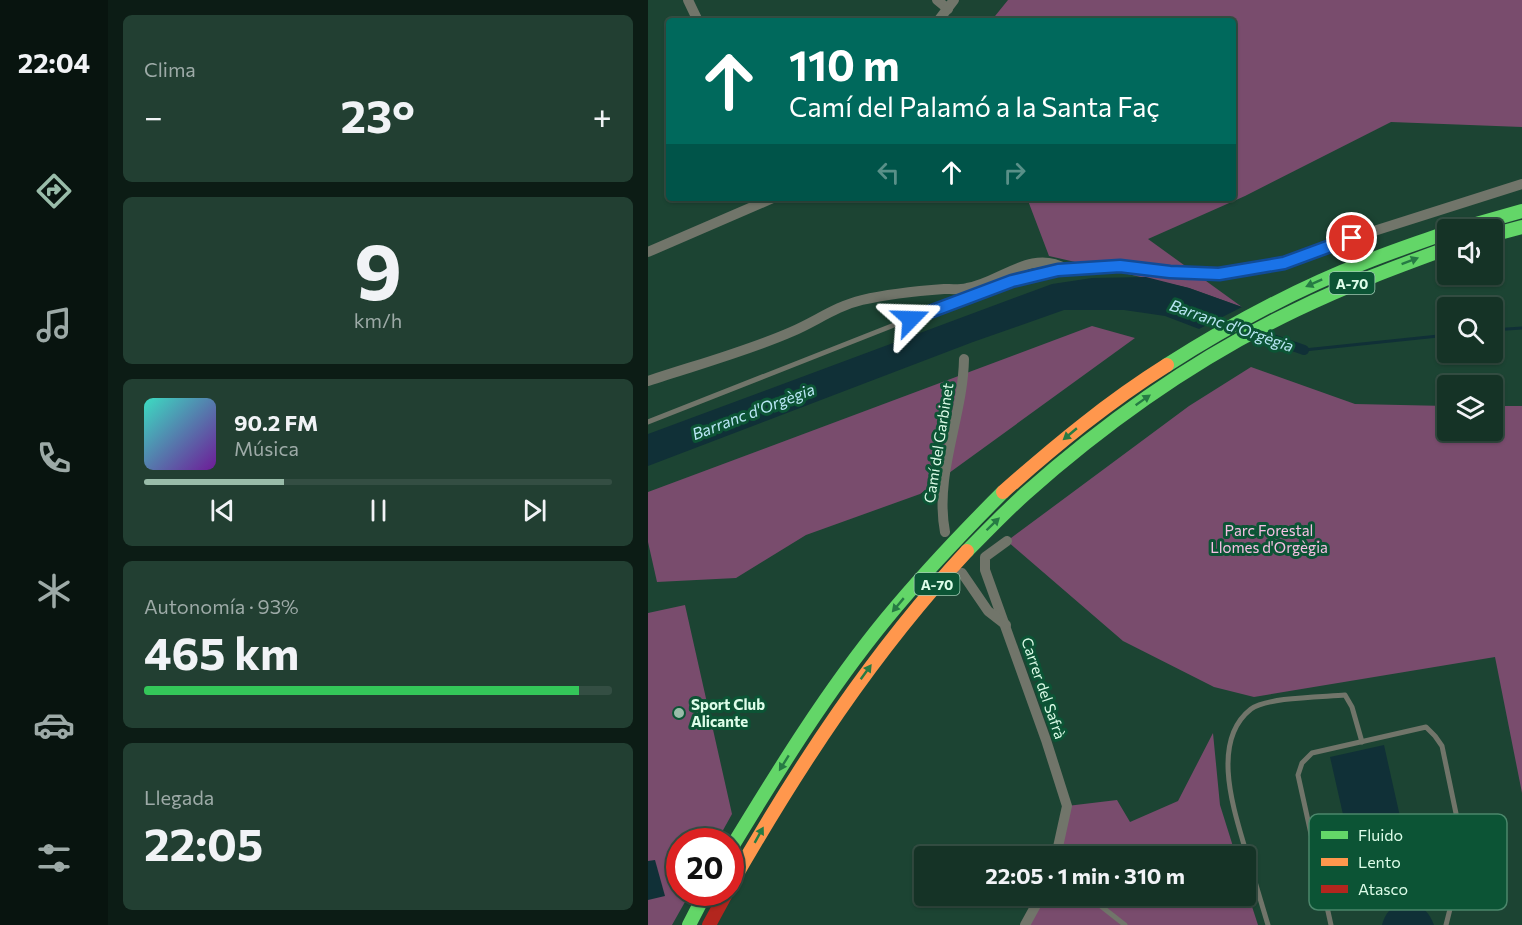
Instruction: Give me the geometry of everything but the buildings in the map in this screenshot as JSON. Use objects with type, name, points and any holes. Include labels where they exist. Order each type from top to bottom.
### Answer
[{"type":"highway","points":[[1494,219],[1522,211]]},
{"type":"highway","points":[[1503,232],[1522,227]]},
{"type":"highway","name":"A-70","points":[[744,828],[791,753],[885,620],[951,545],[990,505],[1083,423],[1203,340],[1247,316],[1354,266],[1437,236]]},
{"type":"highway","name":"A-70","points":[[744,861],[765,824],[864,674],[912,612],[969,548],[1065,458],[1143,399],[1260,327],[1345,286],[1437,252]]},
{"type":"highway","points":[[689,925],[699,906]]},
{"type":"highway","points":[[709,925],[719,906]]},
{"type":"street","points":[[688,0],[697,18]]},
{"type":"street","points":[[937,0],[951,4],[940,18]]},
{"type":"street","points":[[648,381],[793,332],[840,306],[862,300],[944,289],[966,289],[1036,262],[1052,263],[1066,269],[1120,266],[1170,272],[1219,274],[1284,263],[1352,238],[1522,184]]},
{"type":"street","points":[[648,252],[766,201]]},
{"type":"street","name":"Camí del Garbinet","points":[[945,532],[942,515],[944,478],[963,379],[964,359]]},
{"type":"street","name":"Carrer del Safrà","points":[[1007,541],[985,557],[985,570],[1046,740],[1067,806],[1058,846]]},
{"type":"street","points":[[962,573],[988,611],[1006,626]]},
{"type":"street","points":[[1025,925],[1035,906]]},
{"type":"lane","points":[[648,422],[955,301],[1012,281],[1066,269]]},
{"type":"lane","points":[[1268,925],[1230,799],[1228,750],[1234,728],[1252,708],[1278,701],[1345,695],[1352,707],[1362,742]]},
{"type":"lane","points":[[1309,825],[1298,775],[1302,763],[1312,753],[1426,727],[1442,746],[1456,814]]},
{"type":"lane","points":[[1101,906],[1125,925]]},
{"type":"lane","points":[[1328,910],[1331,925]]},
{"type":"lane","points":[[1446,925],[1449,910]]},
{"type":"green space","points":[[1008,0],[1522,0],[1522,127],[1391,122],[1236,200],[1236,18],[993,18]]},
{"type":"green space","points":[[1028,201],[1234,201],[1148,239],[1242,307],[1189,288],[1049,256]]},
{"type":"green space","points":[[1092,326],[1135,338],[920,494],[806,535],[736,578],[657,582],[648,542],[648,492]]},
{"type":"green space","name":"Parc Forestal Llomes d'Orgègia","points":[[1251,367],[1355,404],[1437,406],[1437,441],[1503,441],[1503,406],[1522,406],[1522,793],[1495,657],[1254,697],[1214,687],[1123,641],[1007,541],[1189,406]]},
{"type":"green space","name":"Sport Club Alicante","points":[[685,605],[732,814],[724,828],[666,828],[666,906],[683,906],[672,925],[648,925],[648,613]]},
{"type":"green space","points":[[1213,733],[1220,805],[1233,846],[1058,846],[1067,806],[1117,800],[1130,822],[1178,801]]},
{"type":"green space","points":[[1035,906],[1252,906],[1258,925],[1025,925]]},
{"type":"water","points":[[1146,277],[1189,288],[1242,307],[1199,329],[1165,316],[1124,310],[1064,310],[973,342],[648,466],[648,434],[1052,284],[1092,278]]},
{"type":"water","points":[[1384,745],[1399,814],[1343,814],[1330,757]]},
{"type":"water","points":[[655,860],[665,896],[648,900],[648,861]]},
{"type":"water","points":[[1390,910],[1425,910],[1434,925],[1382,925]]},
{"type":"waterway","name":"Barranc d'Orgègia","points":[[1503,329],[1522,328]]},
{"type":"waterway","name":"Barranc d'Orgègia","points":[[1253,332],[1304,350]]},
{"type":"waterway","name":"Barranc d'Orgègia","points":[[1304,350],[1437,336]]},
{"type":"traffic: fast","points":[[1494,219],[1522,211]]},
{"type":"traffic: fast","points":[[1503,232],[1522,227]]},
{"type":"traffic: fast","points":[[1167,365],[1239,322],[1314,284],[1437,236]]},
{"type":"traffic: fast","points":[[967,551],[1056,467],[1154,392],[1224,348],[1314,301],[1437,252]]},
{"type":"traffic: fast","points":[[743,828],[804,732],[864,646],[928,570],[1003,492]]},
{"type":"traffic: fast","points":[[689,925],[699,906]]},
{"type":"traffic: slow","points":[[1003,492],[1082,425],[1167,365]]},
{"type":"traffic: slow","points":[[744,862],[810,754],[869,670],[900,629],[967,551]]},
{"type":"traffic: jam","points":[[709,925],[719,906]]},
{"type":"place","name":"Sport Club Alicante","points":[[679,713]]},
{"type":"route","points":[[911,319],[1012,281],[1058,270],[1120,266],[1170,272],[1219,274],[1284,263],[1352,238]]}]
